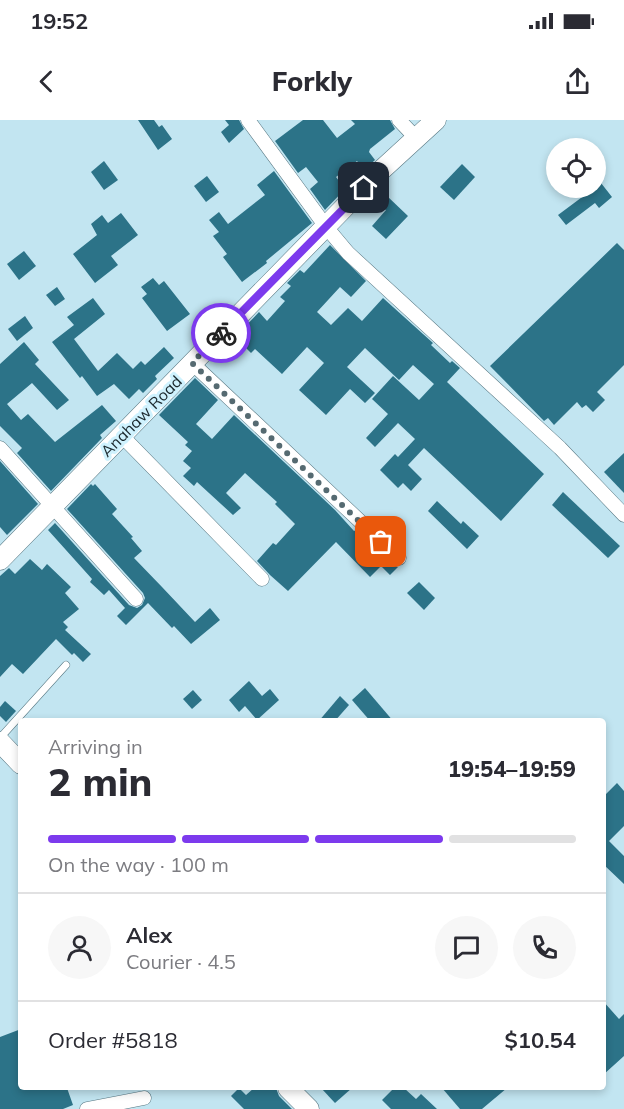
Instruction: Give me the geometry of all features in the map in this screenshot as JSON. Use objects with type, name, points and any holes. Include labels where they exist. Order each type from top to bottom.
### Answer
[{"type":"street","points":[[248,120],[348,253],[379,284],[560,448],[624,515]]},
{"type":"street","points":[[399,120],[416,138]]},
{"type":"street","name":"Anahaw Road","points":[[0,560],[327,228],[376,175],[436,120]]},
{"type":"street","points":[[192,363],[399,558]]},
{"type":"street","points":[[121,435],[262,579]]},
{"type":"street","points":[[0,448],[136,599]]},
{"type":"street","points":[[0,742],[18,761]]},
{"type":"street","points":[[290,1090],[309,1109]]},
{"type":"street","points":[[87,1109],[144,1098]]},
{"type":"lane","points":[[18,718],[66,665]]},
{"type":"lane","points":[[0,738],[18,718]]},
{"type":"building","points":[[138,120],[154,120],[159,127],[162,125],[172,139],[158,150]]},
{"type":"building","points":[[225,120],[239,120],[244,129],[229,143],[221,132],[229,125]]},
{"type":"building","points":[[303,120],[323,120],[337,138],[355,124],[351,120],[390,120],[395,129],[370,149],[369,152],[375,160],[364,170],[357,161],[336,177],[345,189],[325,210],[310,189],[318,182],[306,167],[298,173],[275,141]]},
{"type":"building","points":[[104,161],[118,180],[104,190],[91,172]]},
{"type":"building","points":[[462,164],[475,177],[454,200],[440,187]]},
{"type":"building","points":[[274,171],[312,223],[242,282],[223,257],[227,254],[213,236],[219,232],[209,220],[219,212],[228,224],[265,195],[257,185]]},
{"type":"building","points":[[207,176],[219,192],[206,202],[194,186]]},
{"type":"building","points":[[606,189],[612,197],[599,208],[595,203],[566,225],[558,215],[581,198],[606,198]]},
{"type":"building","points":[[387,196],[408,216],[386,239],[372,226],[386,210],[379,204]]},
{"type":"building","points":[[121,213],[138,235],[111,256],[118,265],[95,283],[73,254],[97,235],[91,224],[102,215],[108,223]]},
{"type":"building","points":[[617,243],[624,250],[624,365],[597,392],[605,400],[593,412],[586,405],[582,408],[577,402],[554,425],[548,418],[544,421],[490,366]]},
{"type":"building","points":[[330,245],[366,281],[351,297],[340,287],[317,312],[331,325],[348,308],[362,321],[383,298],[433,343],[431,345],[450,363],[452,361],[460,368],[447,382],[544,474],[501,521],[424,448],[408,465],[422,479],[411,491],[403,483],[398,488],[380,470],[395,454],[398,457],[415,439],[398,423],[375,447],[366,438],[388,414],[372,399],[393,376],[419,400],[434,384],[413,365],[399,380],[365,348],[347,367],[375,393],[365,403],[350,389],[326,415],[299,390],[324,363],[307,347],[282,374],[255,349],[251,353],[235,337],[259,312],[267,321],[285,301],[280,297],[291,286],[287,283],[300,270],[304,273]]},
{"type":"building","points":[[24,251],[36,266],[19,280],[7,264]]},
{"type":"building","points":[[153,278],[159,285],[164,281],[190,314],[167,331],[142,298],[147,294],[141,287]]},
{"type":"building","points":[[57,287],[65,299],[55,306],[46,295]]},
{"type":"building","points":[[93,298],[105,314],[74,339],[98,371],[117,353],[133,369],[141,361],[145,365],[164,347],[174,358],[155,376],[157,379],[143,393],[139,389],[129,399],[114,384],[97,396],[52,342],[74,325],[67,317]]},
{"type":"building","points":[[25,316],[33,328],[17,341],[8,329]]},
{"type":"building","points":[[24,342],[39,360],[35,364],[69,400],[57,410],[32,383],[7,404],[21,420],[28,414],[55,442],[102,405],[116,421],[100,435],[102,438],[51,491],[17,453],[22,448],[0,426],[0,364]]},
{"type":"building","points":[[195,378],[218,400],[196,424],[212,439],[234,415],[335,510],[354,531],[356,530],[393,565],[398,567],[390,575],[381,566],[370,577],[336,542],[288,591],[270,575],[257,561],[295,524],[275,504],[277,502],[245,473],[226,493],[241,508],[233,515],[197,482],[194,486],[183,476],[191,468],[183,461],[192,451],[185,445],[188,442],[159,415]]},
{"type":"building","points":[[624,453],[624,493],[604,472]]},
{"type":"building","points":[[0,461],[38,504],[7,535],[0,527]]},
{"type":"building","points":[[91,484],[93,486],[95,484],[117,509],[112,514],[133,537],[131,538],[142,551],[134,558],[195,622],[210,608],[220,620],[191,644],[148,603],[126,625],[117,616],[125,608],[109,590],[104,595],[90,582],[92,579],[48,530],[55,523],[129,605],[137,608],[142,605],[145,598],[143,593],[67,509]]},
{"type":"building","points":[[563,492],[620,546],[608,558],[552,505]]},
{"type":"building","points":[[437,501],[461,524],[463,521],[479,536],[467,549],[428,511]]},
{"type":"building","points":[[30,559],[42,570],[47,564],[71,587],[65,593],[79,609],[63,622],[68,627],[65,630],[91,654],[83,662],[74,653],[72,655],[56,639],[23,674],[12,664],[0,677],[0,576],[9,568],[15,574]]},
{"type":"building","points":[[419,582],[435,598],[424,610],[407,593]]},
{"type":"building","points":[[249,681],[262,696],[270,689],[279,700],[259,718],[255,718],[245,706],[239,712],[229,700]]},
{"type":"building","points":[[365,688],[391,718],[368,718],[352,700]]},
{"type":"building","points":[[193,690],[202,700],[192,709],[183,699]]},
{"type":"building","points":[[340,696],[349,705],[338,718],[321,718]]},
{"type":"building","points":[[5,701],[16,711],[6,722],[0,716],[0,707]]},
{"type":"building","points":[[617,783],[624,791],[624,826],[609,841],[624,856],[624,884],[606,867],[606,794]]},
{"type":"building","points":[[606,1004],[619,1019],[624,1014],[624,1056],[606,1072]]},
{"type":"building","points":[[18,1030],[18,1090],[68,1090],[73,1105],[63,1109],[0,1109],[0,1037]]},
{"type":"building","points":[[237,1090],[241,1090],[246,1095],[252,1090],[277,1090],[279,1096],[292,1109],[244,1109],[231,1096]]},
{"type":"building","points":[[323,1090],[350,1090],[335,1103]]},
{"type":"building","points":[[392,1090],[406,1090],[416,1099],[421,1094],[437,1109],[391,1109],[382,1100]]},
{"type":"building","points":[[444,1090],[505,1090],[482,1109],[460,1109]]},
{"type":"way so far","points":[[221,333],[192,363],[381,542]]},
{"type":"route","points":[[221,333],[364,188]]}]
